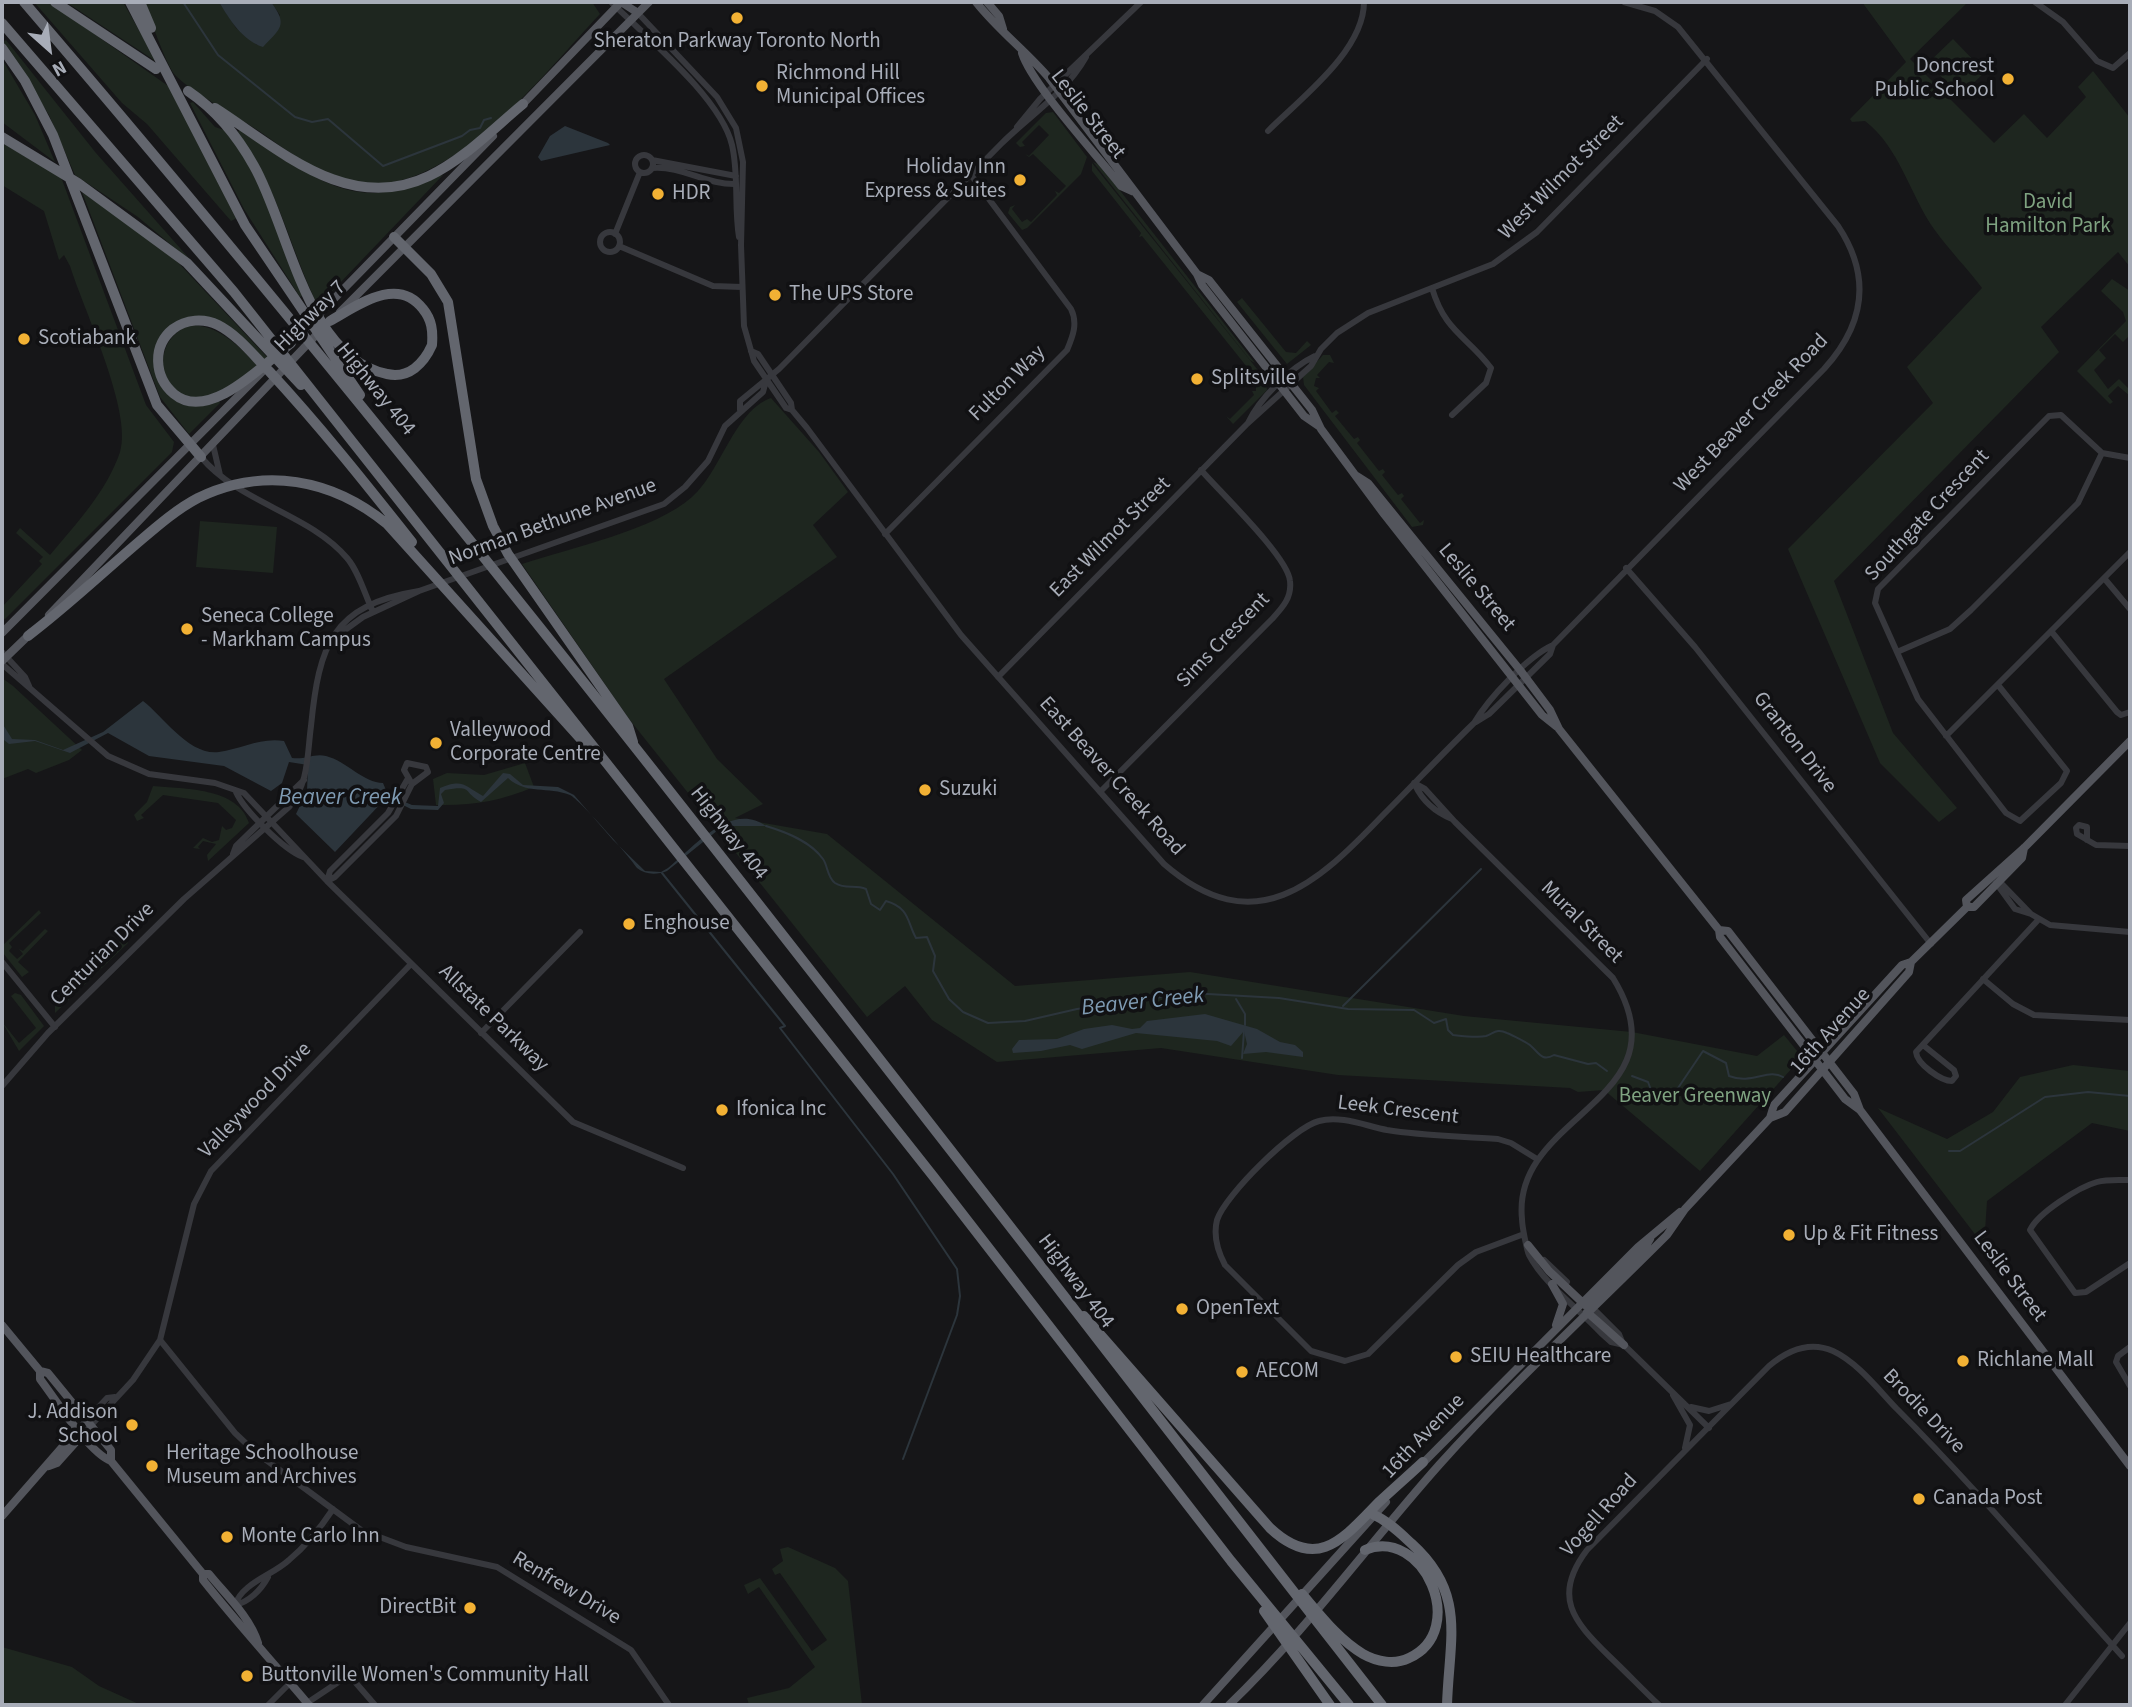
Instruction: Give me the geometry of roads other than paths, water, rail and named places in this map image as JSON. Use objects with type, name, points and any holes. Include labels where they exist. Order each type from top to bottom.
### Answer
[{"type":"highway","name":"Highway 404","points":[[24,2],[298,325],[324,334],[376,422],[636,749],[1281,1575],[1324,1625]]},
{"type":"highway","points":[[55,2],[156,69]]},
{"type":"highway","points":[[130,2],[246,225],[324,334],[362,365],[393,376],[408,373],[426,358],[433,334],[428,316],[420,305],[398,293],[375,296],[324,334]]},
{"type":"highway","points":[[140,2],[186,108]]},
{"type":"highway","points":[[2,23],[234,292],[270,345]]},
{"type":"highway","points":[[2,48],[25,81],[53,135],[157,405],[201,457]]},
{"type":"highway","points":[[310,312],[255,167],[237,137],[190,92],[302,166],[328,179],[375,189],[397,188],[429,176],[523,104]]},
{"type":"highway","points":[[2,130],[54,168]]},
{"type":"highway","points":[[2,137],[78,183],[187,263],[270,345],[638,801],[1295,1646],[1349,1705]]},
{"type":"highway","points":[[394,237],[431,274],[448,302],[476,479],[493,526],[508,554],[628,726],[636,749]]},
{"type":"highway","points":[[291,343],[243,382],[206,402],[192,402],[178,397],[162,379],[158,365],[158,352],[170,331],[187,322],[202,320],[226,330],[256,357],[279,382],[322,429],[463,606]]},
{"type":"highway","points":[[28,636],[72,603],[165,520],[196,499],[215,491],[253,482],[290,481],[323,487],[361,503],[387,524],[638,801]]},
{"type":"highway","points":[[1044,1272],[1270,1528],[1296,1547],[1318,1549],[1339,1540],[1423,1462]]},
{"type":"highway","points":[[1374,1515],[1389,1524],[1433,1564],[1449,1595],[1453,1627],[1447,1705]]},
{"type":"highway","points":[[1324,1625],[1365,1656],[1387,1663],[1404,1661],[1420,1653],[1431,1641],[1440,1615],[1437,1597],[1427,1577],[1402,1550],[1379,1545],[1365,1550]]},
{"type":"highway","points":[[1324,1625],[1381,1705]]},
{"type":"highway","points":[[1295,1646],[1330,1705]]},
{"type":"main road","name":"Highway 7","points":[[3,659],[649,2]]},
{"type":"main road","name":"Leslie Street","points":[[976,2],[1022,53],[1026,66],[1121,186],[1132,191]]},
{"type":"main road","name":"Leslie Street","points":[[987,2],[999,16],[1003,29]]},
{"type":"main road","name":"Highway 7","points":[[2,633],[291,343],[619,3]]},
{"type":"main road","points":[[619,3],[638,13]]},
{"type":"main road","name":"Leslie Street","points":[[1022,53],[1034,60],[1057,89],[1197,274],[1202,285],[1286,384],[1312,410],[1321,429],[1542,715],[1559,729],[1718,930],[1720,937],[1815,1060],[1825,1065]]},
{"type":"main road","name":"Leslie Street","points":[[1357,476],[1368,483],[1523,674],[1550,710],[1559,729]]},
{"type":"main road","name":"16th Avenue","points":[[1770,1118],[1774,1105],[1902,965],[1911,962],[1931,944],[1966,907],[1966,900],[2024,848],[2130,741]]},
{"type":"main road","name":"16th Avenue","points":[[1966,907],[1973,907],[1997,884],[2022,858],[2024,848]]},
{"type":"main road","name":"Leslie Street","points":[[1718,930],[1728,931],[1821,1052],[1825,1065],[1845,1099],[1860,1110],[2130,1466]]},
{"type":"main road","name":"16th Avenue","points":[[1203,1705],[1423,1462],[1544,1342],[1667,1235],[1685,1209],[1770,1118],[1785,1111],[1909,972],[1911,962]]},
{"type":"main road","name":"16th Avenue","points":[[1229,1705],[1280,1655],[1365,1550],[1655,1231],[1685,1209]]},
{"type":"main road","points":[[1528,1245],[1624,1345]]},
{"type":"main road","points":[[1544,1342],[1563,1308],[1561,1296],[1552,1284]]},
{"type":"main road","points":[[2,1325],[40,1371],[48,1373],[111,1450],[111,1461]]},
{"type":"main road","points":[[40,1371],[40,1379],[81,1431],[103,1458],[111,1461],[203,1574],[203,1580],[246,1636],[258,1643],[308,1704]]},
{"type":"main road","points":[[2,1514],[49,1466],[57,1463],[81,1431]]},
{"type":"main road","points":[[203,1574],[209,1574],[235,1605],[255,1632],[258,1643]]},
{"type":"street","name":"Norman Bethune Avenue","points":[[270,819],[300,793],[310,752],[310,727],[321,661],[338,626],[369,604],[419,591],[664,504],[685,487],[708,461],[725,426],[763,391],[769,378],[1141,2]]},
{"type":"street","points":[[1268,131],[1349,47],[1362,16],[1364,2]]},
{"type":"street","name":"West Beaver Creek Road","points":[[1523,674],[1543,649],[1553,645],[1824,369],[1838,353],[1856,320],[1860,286],[1849,243],[1707,59],[1678,27],[1655,11],[1623,2]]},
{"type":"street","points":[[2035,2],[2063,22],[2102,65],[2113,68],[2130,53]]},
{"type":"street","name":"East Beaver Creek Road","points":[[619,3],[630,21],[721,117],[731,142],[735,215],[741,245]]},
{"type":"street","name":"East Beaver Creek Road","points":[[638,13],[729,113],[741,144],[744,184],[741,245],[744,326],[754,361],[769,378],[786,408],[792,410],[942,612],[1164,864],[1180,878],[1212,895],[1261,900],[1291,893],[1323,874],[1474,723],[1489,714],[1523,674]]},
{"type":"street","name":"West Wilmot Street","points":[[1286,384],[1337,333],[1368,313],[1493,264],[1524,244],[1707,59]]},
{"type":"street","points":[[743,176],[652,160],[645,155],[638,158],[635,164],[640,172],[647,173],[653,168],[675,169],[718,183],[744,184]]},
{"type":"street","points":[[652,160],[653,168]]},
{"type":"street","points":[[615,234],[640,172]]},
{"type":"street","name":"Fulton Way","points":[[885,534],[1067,350],[1073,336],[1074,314],[1063,296],[971,175]]},
{"type":"street","points":[[615,234],[603,236],[601,246],[611,252],[620,246]]},
{"type":"street","points":[[615,234],[619,237],[620,246]]},
{"type":"street","points":[[620,246],[713,286],[742,287]]},
{"type":"street","points":[[1432,288],[1437,304],[1450,327],[1491,368],[1486,383],[1452,415]]},
{"type":"street","name":"East Wilmot Street","points":[[998,677],[1115,563],[1248,423],[1253,412],[1286,384]]},
{"type":"street","name":"Southgate Crescent","points":[[1998,685],[2066,767],[2066,777],[2024,819],[2014,820],[2006,813],[1917,699],[1875,603],[1878,589],[2039,425],[2053,414],[2061,415],[2102,453]]},
{"type":"street","points":[[213,444],[213,455],[221,477]]},
{"type":"street","points":[[1897,652],[1950,628],[1964,618],[2078,503],[2089,486],[2102,453],[2130,458]]},
{"type":"street","points":[[201,457],[221,477],[325,538],[349,559],[373,612]]},
{"type":"street","name":"Sims Crescent","points":[[1100,792],[1272,619],[1289,596],[1290,580],[1278,555],[1201,470]]},
{"type":"street","points":[[1946,736],[2130,552]]},
{"type":"street","name":"Granton Drive","points":[[1626,568],[1695,647],[1931,944]]},
{"type":"street","points":[[2104,578],[2130,609]]},
{"type":"street","name":"Norman Bethune Avenue","points":[[334,638],[373,612],[419,591]]},
{"type":"street","points":[[2051,631],[2117,712],[2121,715],[2130,712]]},
{"type":"street","name":"Allstate Parkway","points":[[3,659],[25,677],[29,686],[108,756],[149,774],[215,783],[244,793],[298,848],[303,857],[573,1122],[684,1168]]},
{"type":"street","points":[[327,881],[335,877],[396,816],[410,782]]},
{"type":"street","name":"Mural Street","points":[[1414,783],[1420,795],[1438,813],[1453,820],[1612,978],[1624,997],[1632,1032],[1625,1067],[1615,1082],[1537,1159],[1521,1195],[1524,1234],[1531,1258],[1552,1284],[1586,1308]]},
{"type":"street","name":"Allstate Parkway","points":[[236,792],[240,801],[264,825],[294,853],[303,857]]},
{"type":"street","name":"Centurian Drive","points":[[2,1086],[55,1027],[233,854],[236,846],[270,819]]},
{"type":"street","points":[[2087,840],[2096,845],[2130,846]]},
{"type":"street","points":[[1990,876],[1997,884],[2006,887],[2039,919],[2067,927],[2130,932]]},
{"type":"street","points":[[1923,1045],[1954,1070],[1956,1076],[1952,1081],[1946,1081],[1918,1060],[1916,1052],[2039,919]]},
{"type":"street","points":[[481,1033],[580,932]]},
{"type":"street","points":[[2,962],[55,1027]]},
{"type":"street","name":"Valleywood Drive","points":[[81,1431],[88,1422],[113,1404],[115,1397],[145,1365],[160,1340],[194,1204],[211,1171],[411,964]]},
{"type":"street","points":[[1983,979],[2013,1004],[2034,1015],[2130,1020]]},
{"type":"street","name":"Leek Crescent","points":[[1524,1234],[1476,1252],[1458,1265],[1368,1354],[1345,1361],[1311,1351],[1225,1265],[1216,1249],[1215,1229],[1228,1200],[1293,1135],[1319,1121],[1343,1120],[1388,1130],[1498,1139],[1511,1143],[1537,1159]]},
{"type":"street","points":[[2130,1180],[2101,1180],[2083,1187],[2052,1209],[2030,1230],[2075,1293],[2086,1292],[2130,1263]]},
{"type":"street","name":"Renfrew Drive","points":[[160,1340],[235,1433],[254,1451],[361,1530],[389,1542],[497,1567],[631,1650],[669,1705]]},
{"type":"street","points":[[1624,1345],[1709,1428]]},
{"type":"street","name":"Brodie Drive","points":[[1683,1453],[1769,1366],[1788,1352],[1814,1347],[1840,1355],[1920,1432],[2122,1656]]},
{"type":"street","points":[[2130,1347],[2118,1356],[2116,1362],[2130,1386]]},
{"type":"street","points":[[1666,1385],[1690,1425],[1683,1453]]},
{"type":"street","points":[[1688,1406],[1709,1410],[1733,1404]]},
{"type":"street","name":"Vogell Road","points":[[1659,1705],[1579,1625],[1571,1609],[1569,1589],[1571,1576],[1587,1550],[1683,1453]]},
{"type":"street","points":[[227,1610],[243,1603],[262,1588],[268,1575],[293,1557],[333,1509]]},
{"type":"street","points":[[2065,1705],[2130,1623]]},
{"type":"street","points":[[308,1704],[349,1675],[375,1705]]},
{"type":"street","points":[[268,1705],[290,1683]]},
{"type":"water","points":[[219,2],[271,2],[281,21],[280,26],[263,47],[243,35]]},
{"type":"water","points":[[565,126],[610,145],[541,161],[538,157],[550,136]]},
{"type":"water","name":"Beaver Creek","points":[[143,701],[197,748],[219,752],[259,742],[284,741],[292,758],[322,755],[333,759],[369,779],[383,783],[388,795],[412,805],[438,806],[440,788],[454,784],[463,784],[483,796],[503,773],[510,774],[523,785],[558,787],[574,795],[591,814],[570,795],[522,787],[508,778],[481,802],[464,789],[445,790],[441,794],[444,803],[438,810],[411,809],[387,797],[335,852],[296,814],[307,791],[308,765],[289,762],[282,783],[271,791],[224,766],[149,756],[108,733],[70,753],[35,741],[9,744],[4,740],[2,723],[12,739],[35,740],[63,750],[103,732]]},
{"type":"water","points":[[740,819],[753,820],[766,826],[723,826],[667,871],[659,873],[647,873],[637,868],[620,846],[645,871],[661,872],[701,839],[726,823]]},
{"type":"water","points":[[1205,1014],[1257,1029],[1280,1042],[1295,1045],[1303,1052],[1303,1057],[1266,1052],[1243,1054],[1247,1044],[1244,1031],[1231,1046],[1217,1041],[1136,1033],[1082,1049],[1070,1045],[1013,1053],[1012,1049],[1019,1040],[1057,1039],[1084,1029],[1112,1025],[1140,1028],[1147,1021]]},
{"type":"waterway","points":[[183,2],[218,55],[295,117],[312,122],[328,119],[383,166],[462,136],[470,130],[480,128],[484,120],[491,118]]},
{"type":"waterway","name":"Beaver Creek","points":[[766,826],[805,842],[823,859],[830,878],[835,883],[866,889],[871,904],[880,910],[886,901],[900,907],[916,938],[927,937],[935,956],[933,971],[949,999],[963,1012],[988,1023],[1025,1021],[1077,1009],[1190,993],[1279,998],[1348,1009],[1414,1010],[1434,1023],[1446,1019],[1448,1030],[1453,1035],[1483,1037],[1501,1031],[1527,1043],[1546,1058],[1554,1055],[1588,1064],[1596,1063],[1607,1071]]},
{"type":"waterway","points":[[1343,1006],[1481,869]]},
{"type":"waterway","points":[[662,873],[785,1026],[780,1028],[893,1174],[957,1269],[960,1296],[957,1315],[903,1459]]},
{"type":"waterway","points":[[1236,999],[1245,1014],[1245,1025]]},
{"type":"waterway","points":[[1242,1058],[1244,1031]]},
{"type":"waterway","name":"Beaver Creek","points":[[1632,1076],[1648,1082],[1651,1090],[1676,1091],[1703,1051],[1726,1063],[1729,1076],[1745,1079],[1771,1074],[1783,1077]]},
{"type":"waterway","name":"Beaver Creek","points":[[1949,1151],[1960,1151],[2045,1097],[2088,1092],[2130,1096]]},
{"type":"place","name":"Sheraton Parkway Toronto North","points":[[737,18]]},
{"type":"place","name":"Doncrest Public School","points":[[2008,79]]},
{"type":"place","name":"Richmond Hill Municipal Offices","points":[[762,86]]},
{"type":"place","name":"Holiday Inn Express & Suites","points":[[1020,180]]},
{"type":"place","name":"HDR","points":[[658,194]]},
{"type":"place","name":"The UPS Store","points":[[775,295]]},
{"type":"place","name":"Scotiabank","points":[[24,339]]},
{"type":"place","name":"Splitsville","points":[[1197,379]]},
{"type":"place","name":"Seneca College - Markham Campus","points":[[187,629]]},
{"type":"place","name":"Valleywood Corporate Centre","points":[[436,743]]},
{"type":"place","name":"Suzuki","points":[[925,790]]},
{"type":"place","name":"Enghouse","points":[[629,924]]},
{"type":"place","name":"Ifonica Inc","points":[[722,1110]]},
{"type":"place","name":"Up & Fit Fitness","points":[[1789,1235]]},
{"type":"place","name":"OpenText","points":[[1182,1309]]},
{"type":"place","name":"SEIU Healthcare","points":[[1456,1357]]},
{"type":"place","name":"Richlane Mall","points":[[1963,1361]]},
{"type":"place","name":"AECOM","points":[[1242,1372]]},
{"type":"place","name":"J. Addison School","points":[[132,1425]]},
{"type":"place","name":"Heritage Schoolhouse Museum and Archives","points":[[152,1466]]},
{"type":"place","name":"Canada Post","points":[[1919,1499]]},
{"type":"place","name":"Monte Carlo Inn","points":[[227,1537]]},
{"type":"place","name":"DirectBit","points":[[470,1608]]},
{"type":"place","name":"Buttonville Women's Community Hall","points":[[247,1676]]},
{"type":"park label","name":"David Hamilton Park","points":[[2048,215]]},
{"type":"park label","name":"Beaver Greenway","points":[[1695,1097]]}]
